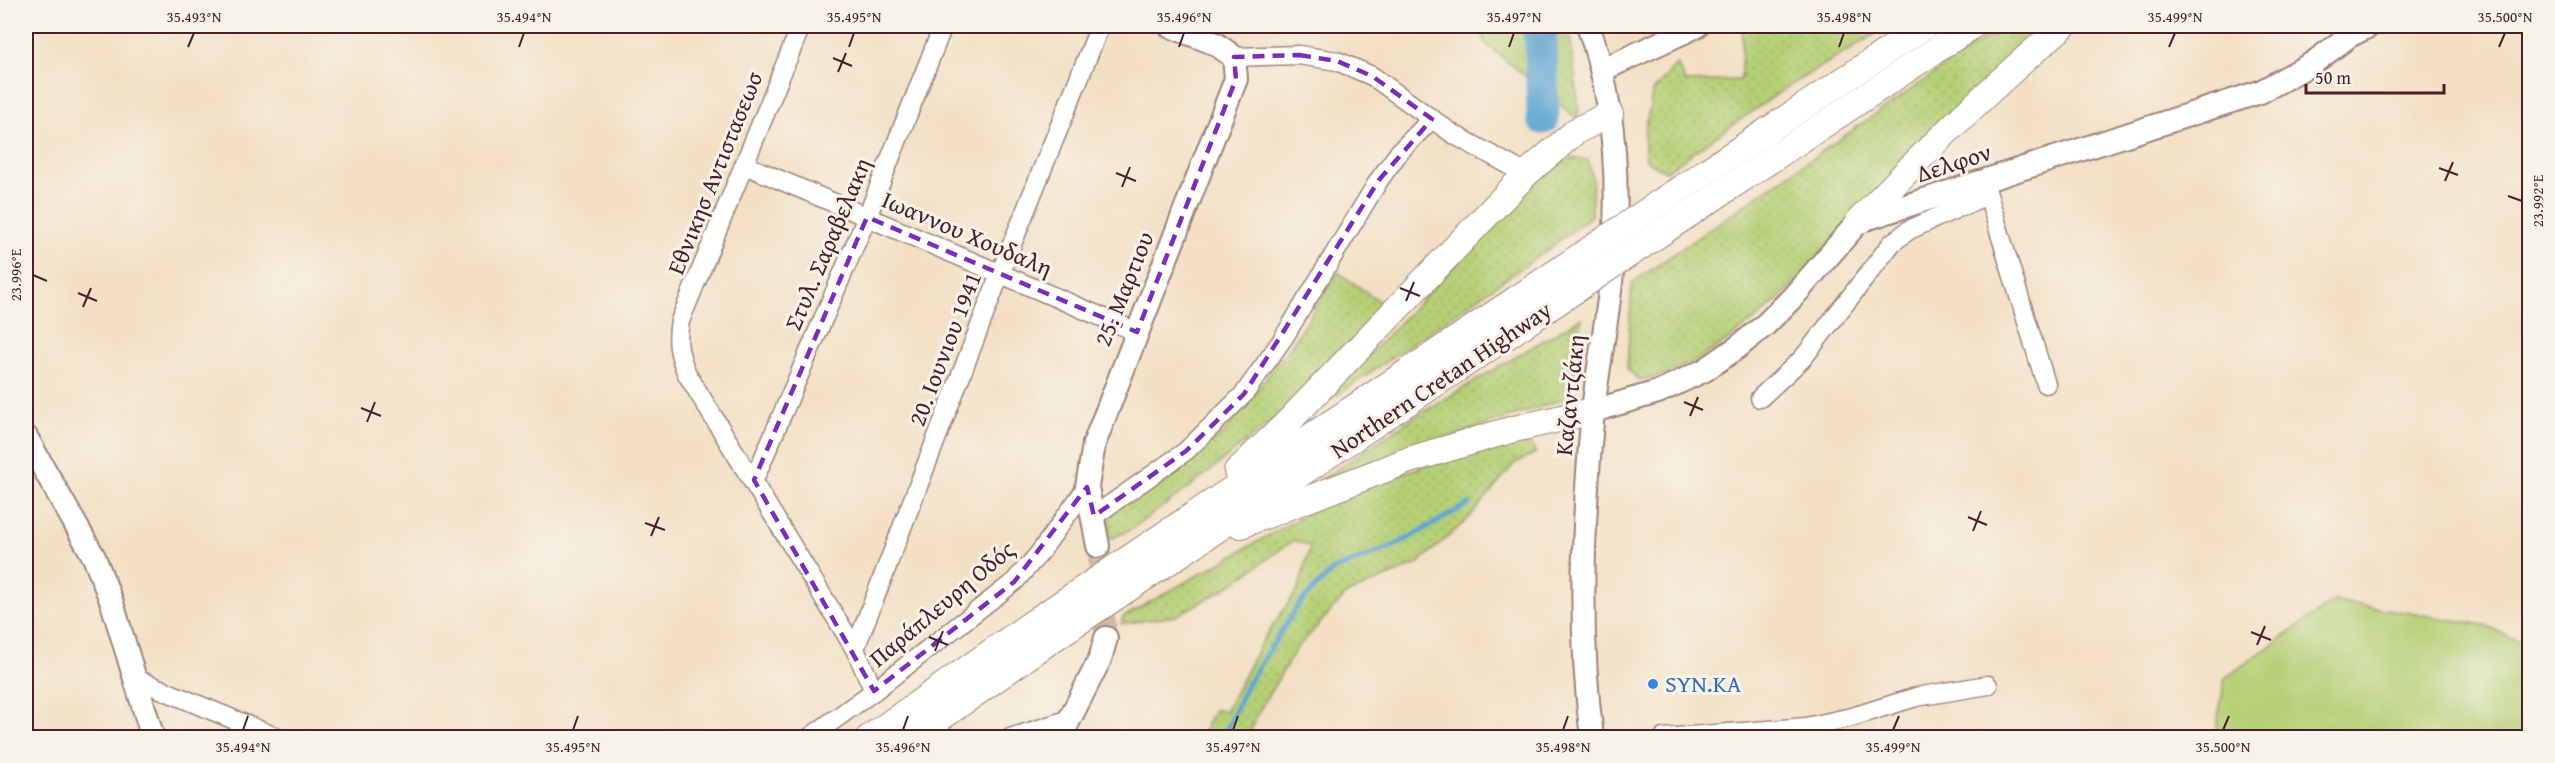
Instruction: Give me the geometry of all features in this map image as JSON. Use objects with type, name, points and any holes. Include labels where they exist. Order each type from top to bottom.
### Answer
[{"type":"highway","name":"Northern Cretan Highway","points":[[869,738],[1190,517],[1925,26]]},
{"type":"highway","name":"Northern Cretan Highway","points":[[912,738],[1051,640],[1972,26]]},
{"type":"highway","points":[[1859,222],[1983,94],[2063,26]]},
{"type":"highway","points":[[1190,517],[1288,422],[1526,174],[1576,131],[1610,114]]},
{"type":"highway","points":[[1209,536],[1278,513],[1409,460],[1510,430],[1593,411]]},
{"type":"main road","points":[[1170,26],[1216,44],[1234,57]]},
{"type":"main road","name":"Καζαντζάκη","points":[[1588,26],[1602,70],[1615,155],[1614,250],[1593,411],[1582,574],[1586,695],[1592,738]]},
{"type":"main road","points":[[1602,70],[1697,26]]},
{"type":"main road","name":"Δελφον","points":[[1859,222],[1986,188],[2260,92],[2313,63],[2349,36],[2369,26]]},
{"type":"main road","name":"25. Μαρτιου","points":[[1098,546],[1087,487],[1094,444],[1236,79],[1234,57]]},
{"type":"main road","points":[[1593,411],[1658,392],[1705,370],[1738,347],[1764,326],[1793,297],[1859,222]]},
{"type":"main road","points":[[26,437],[94,557],[112,603],[153,738]]},
{"type":"main road","points":[[1064,729],[1100,659],[1106,638]]},
{"type":"street","name":"Εθνικησ Αντιστασεωσ","points":[[754,480],[687,374],[679,355],[677,340],[680,321],[801,26]]},
{"type":"street","name":"Στυλ. Σαραβελακη","points":[[754,480],[867,217],[943,26]]},
{"type":"street","name":"20. Ιουνιου 1941","points":[[855,649],[1000,274],[1100,26]]},
{"type":"street","points":[[1234,57],[1299,55],[1337,61],[1372,76],[1454,134],[1526,174]]},
{"type":"street","points":[[1094,516],[1186,451],[1244,394],[1284,337],[1379,180],[1400,151],[1432,119]]},
{"type":"street","name":"Ιωαννου Χουδαλη","points":[[745,165],[1137,332]]},
{"type":"street","points":[[1760,398],[1803,358],[1892,243],[1918,225],[1986,188],[2046,384]]},
{"type":"street","points":[[754,480],[855,649],[874,691]]},
{"type":"street","name":"Παράπλευρη Οδός","points":[[809,738],[874,691],[1014,582],[1038,555],[1087,487]]},
{"type":"street","points":[[134,678],[278,738]]},
{"type":"street","points":[[1663,738],[1806,727],[1852,717],[1916,698],[1988,685]]},
{"type":"street","points":[[1010,738],[1064,729]]},
{"type":"highlighted area","points":[[1299,55],[1337,61],[1372,76],[1432,119],[1379,180],[1244,394],[1186,451],[1094,516],[1087,487],[1014,582],[874,691],[754,480],[867,217],[1137,332],[1236,79],[1234,57]]},
{"type":"green space","points":[[1480,26],[1569,26],[1579,110],[1576,118],[1485,43]]},
{"type":"green space","points":[[1742,26],[1889,26],[1792,84],[1666,171],[1646,160],[1644,135],[1653,91],[1677,64],[1686,82],[1741,80]]},
{"type":"green space","points":[[2003,26],[2053,26],[1775,303],[1741,331],[1706,354],[1672,372],[1639,380],[1627,369],[1632,283]]},
{"type":"green space","points":[[1570,158],[1588,160],[1593,181],[1591,216],[1549,249],[1317,409],[1537,179]]},
{"type":"green space","points":[[1338,272],[1389,308],[1283,412],[1190,487],[1130,530],[1110,539],[1108,515],[1223,434],[1292,344]]},
{"type":"green space","points":[[1581,318],[1578,362],[1569,397],[1318,482],[1410,420]]},
{"type":"green space","points":[[1528,438],[1536,453],[1515,463],[1468,519],[1417,564],[1347,594],[1296,649],[1256,716],[1249,737],[1201,737],[1214,710],[1225,711],[1263,640],[1299,588],[1310,546],[1294,540],[1226,588],[1176,616],[1121,624],[1123,617],[1342,494],[1450,457]]},
{"type":"green space","points":[[2334,601],[2485,625],[2529,646],[2529,737],[2215,737],[2225,678]]},
{"type":"waterway","points":[[1537,26],[1541,41],[1543,118]]},
{"type":"waterway","points":[[1223,738],[1246,686],[1299,604],[1333,570],[1398,544],[1470,503]]},
{"type":"tunnel","points":[[1098,546],[1106,638]]},
{"type":"place","name":"SYN.KA","points":[[1653,684]]}]
